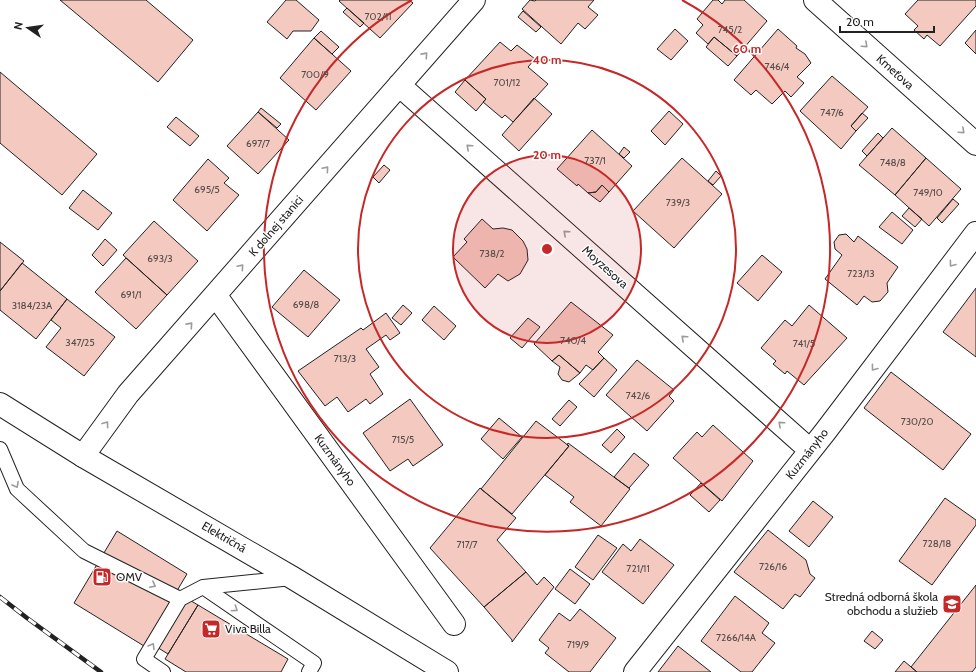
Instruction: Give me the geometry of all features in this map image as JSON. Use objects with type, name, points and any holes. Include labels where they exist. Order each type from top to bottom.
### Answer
[{"type":"street","name":"K dolnej stanici","points":[[83,456],[128,394],[216,296],[474,0]]},
{"type":"street","name":"Kmeťova","points":[[815,0],[976,144]]},
{"type":"street","name":"Moyzesova","points":[[399,85],[810,450]]},
{"type":"street","name":"Kuzmányho","points":[[635,672],[810,450],[976,233]]},
{"type":"street","name":"Kuzmányho","points":[[216,296],[454,624]]},
{"type":"street","name":"Električná","points":[[0,404],[83,456],[293,578],[447,672]]},
{"type":"lane","points":[[0,450],[17,488],[84,551],[180,599]]},
{"type":"lane","points":[[163,672],[144,659],[180,599],[203,587],[293,578]]},
{"type":"lane","points":[[203,587],[314,663],[309,672]]},
{"type":"building","points":[[60,0],[146,0],[193,40],[158,82]]},
{"type":"building","points":[[286,0],[296,0],[319,20],[311,31],[293,31],[287,39],[267,22]]},
{"type":"building","points":[[409,0],[413,3],[380,38],[339,1]]},
{"type":"building","points":[[530,0],[594,0],[588,7],[598,15],[585,29],[578,23],[561,44],[522,9]]},
{"type":"building","points":[[713,0],[718,0],[722,4],[725,0],[744,0],[767,21],[737,56],[714,37],[708,44],[696,33],[703,25],[697,19]]},
{"type":"building","points":[[918,0],[976,0],[976,6],[940,46],[927,35],[924,39],[914,30],[918,26],[905,14]]},
{"type":"building","points":[[347,8],[364,23],[360,27],[343,12]]},
{"type":"building","points":[[523,11],[541,27],[536,32],[518,17]]},
{"type":"building","points":[[675,29],[688,41],[671,60],[657,49]]},
{"type":"building","points":[[778,29],[797,46],[796,48],[805,54],[811,63],[797,77],[804,83],[791,97],[785,91],[772,104],[756,90],[751,95],[734,80]]},
{"type":"building","points":[[976,30],[976,54],[965,43]]},
{"type":"building","points":[[321,31],[339,47],[332,54],[314,38]]},
{"type":"building","points":[[714,37],[737,56],[728,66],[706,47]]},
{"type":"building","points":[[314,38],[351,71],[316,110],[280,78]]},
{"type":"building","points":[[500,42],[511,51],[517,45],[535,59],[528,67],[548,84],[513,122],[505,115],[502,118],[483,102],[486,99],[465,80]]},
{"type":"building","points":[[0,72],[97,154],[62,195],[0,143]]},
{"type":"building","points":[[832,76],[868,107],[851,126],[856,131],[841,149],[800,111]]},
{"type":"building","points":[[465,80],[486,99],[476,111],[455,92]]},
{"type":"building","points":[[534,98],[552,114],[519,151],[502,135]]},
{"type":"building","points":[[261,108],[281,124],[277,128],[258,112]]},
{"type":"building","points":[[669,111],[683,124],[665,145],[651,131]]},
{"type":"building","points":[[258,112],[289,140],[258,174],[227,146]]},
{"type":"building","points":[[862,113],[868,118],[856,131],[851,126]]},
{"type":"building","points":[[176,117],[199,136],[190,146],[167,127]]},
{"type":"building","points":[[892,128],[926,158],[895,195],[859,165]]},
{"type":"building","points":[[592,130],[632,166],[609,192],[602,185],[596,192],[588,193],[557,169]]},
{"type":"building","points":[[878,133],[883,138],[867,156],[862,151]]},
{"type":"building","points":[[624,147],[630,152],[624,158],[619,154]]},
{"type":"building","points":[[682,158],[722,194],[674,248],[633,211]]},
{"type":"building","points":[[926,158],[961,189],[929,226],[895,195]]},
{"type":"building","points":[[208,159],[229,178],[224,183],[239,195],[207,231],[173,200]]},
{"type":"building","points":[[384,165],[390,170],[379,183],[373,177]]},
{"type":"building","points":[[716,171],[721,176],[713,185],[708,181]]},
{"type":"building","points":[[602,185],[609,192],[600,202],[588,193],[596,192]]},
{"type":"building","points":[[83,190],[112,213],[98,230],[69,208]]},
{"type":"building","points":[[953,199],[959,204],[942,223],[937,218]]},
{"type":"building","points":[[909,208],[922,219],[915,227],[902,216]]},
{"type":"building","points":[[892,212],[913,230],[902,244],[879,227]]},
{"type":"building","points":[[482,219],[493,229],[503,228],[512,230],[523,241],[527,249],[528,260],[520,274],[508,281],[498,274],[485,288],[453,257],[467,242],[464,239]]},
{"type":"building","points":[[154,221],[198,261],[167,295],[123,255]]},
{"type":"building","points":[[846,234],[854,242],[858,236],[898,267],[887,283],[888,292],[880,301],[872,302],[864,296],[857,305],[825,279],[842,255],[835,249],[834,242],[839,235]]},
{"type":"building","points":[[105,239],[117,250],[103,266],[92,255]]},
{"type":"building","points":[[0,242],[24,261],[0,291]]},
{"type":"building","points":[[762,255],[782,272],[758,301],[737,283]]},
{"type":"building","points":[[126,258],[167,295],[136,329],[95,292]]},
{"type":"building","points":[[22,263],[67,299],[36,339],[0,310],[0,291]]},
{"type":"building","points":[[304,270],[340,300],[308,337],[272,307]]},
{"type":"building","points":[[976,288],[976,357],[943,332]]},
{"type":"building","points":[[67,299],[115,337],[84,376],[46,347],[61,328],[51,320]]},
{"type":"building","points":[[571,302],[613,335],[598,352],[604,358],[593,370],[586,365],[580,373],[559,355],[552,361],[534,344]]},
{"type":"building","points":[[403,305],[412,313],[401,325],[392,318]]},
{"type":"building","points":[[809,305],[847,338],[804,385],[787,371],[785,374],[773,364],[776,361],[761,348],[785,320],[792,326]]},
{"type":"building","points":[[434,306],[456,326],[444,340],[422,320]]},
{"type":"building","points":[[386,313],[400,333],[390,340],[386,335],[366,349],[379,367],[370,374],[383,394],[370,404],[366,399],[348,412],[337,397],[325,406],[298,371],[361,328],[363,330]]},
{"type":"building","points":[[528,318],[540,327],[522,348],[510,338]]},
{"type":"building","points":[[559,355],[580,373],[569,382],[562,380],[558,374],[560,367],[552,361]]},
{"type":"building","points":[[604,358],[617,370],[594,397],[579,384]]},
{"type":"building","points":[[637,360],[674,390],[669,396],[674,401],[647,431],[606,395]]},
{"type":"building","points":[[891,372],[971,434],[943,470],[864,408]]},
{"type":"building","points":[[410,399],[443,445],[413,466],[408,459],[390,471],[363,433]]},
{"type":"building","points":[[569,400],[577,407],[560,426],[552,419]]},
{"type":"building","points":[[499,418],[522,437],[503,459],[481,439]]},
{"type":"building","points":[[536,421],[569,446],[512,514],[481,489]]},
{"type":"building","points":[[713,425],[753,461],[722,501],[673,458],[697,432],[702,437]]},
{"type":"building","points":[[617,429],[625,437],[611,453],[602,445]]},
{"type":"building","points":[[568,443],[630,489],[601,526],[570,502],[574,497],[545,475],[569,446],[567,445]]},
{"type":"building","points":[[634,453],[649,465],[629,488],[614,477]]},
{"type":"building","points":[[701,483],[720,500],[709,512],[690,495]]},
{"type":"building","points":[[480,488],[516,518],[497,540],[526,572],[484,607],[430,548]]},
{"type":"building","points":[[945,498],[976,520],[976,525],[932,585],[899,561]]},
{"type":"building","points":[[813,501],[833,517],[809,547],[789,531]]},
{"type":"building","points":[[768,530],[806,560],[810,574],[815,578],[800,597],[795,594],[783,609],[734,572]]},
{"type":"building","points":[[117,531],[187,574],[144,646],[74,603]]},
{"type":"building","points":[[598,535],[617,548],[593,580],[575,567]]},
{"type":"building","points":[[640,539],[674,565],[643,604],[602,572],[623,544],[631,551]]},
{"type":"building","points":[[570,569],[590,584],[575,604],[555,589]]},
{"type":"building","points":[[526,572],[537,585],[544,577],[554,587],[512,642],[512,640],[484,607]]},
{"type":"building","points":[[976,585],[976,667],[972,672],[917,672],[911,667]]},
{"type":"building","points":[[176,592],[198,605],[168,654],[147,641]]},
{"type":"building","points":[[735,596],[769,623],[762,633],[775,643],[752,672],[741,672],[701,641]]},
{"type":"building","name":"Viva Billa","points":[[198,605],[288,659],[281,672],[186,672],[165,659]]},
{"type":"building","points":[[580,609],[616,638],[590,672],[569,672],[545,653],[549,648],[539,640],[559,613],[570,621]]},
{"type":"building","points":[[872,631],[883,640],[875,649],[864,641]]},
{"type":"building","points":[[678,646],[711,672],[658,672]]},
{"type":"building","points":[[904,661],[917,672],[895,672]]},
{"type":"railway","points":[[0,597],[101,672]]},
{"type":"place","name":"OMV","points":[[102,577]]},
{"type":"place","name":"Stredná odborná škola obchodu a služieb","points":[[952,604]]},
{"type":"place","name":"Viva Billa","points":[[211,629]]}]
